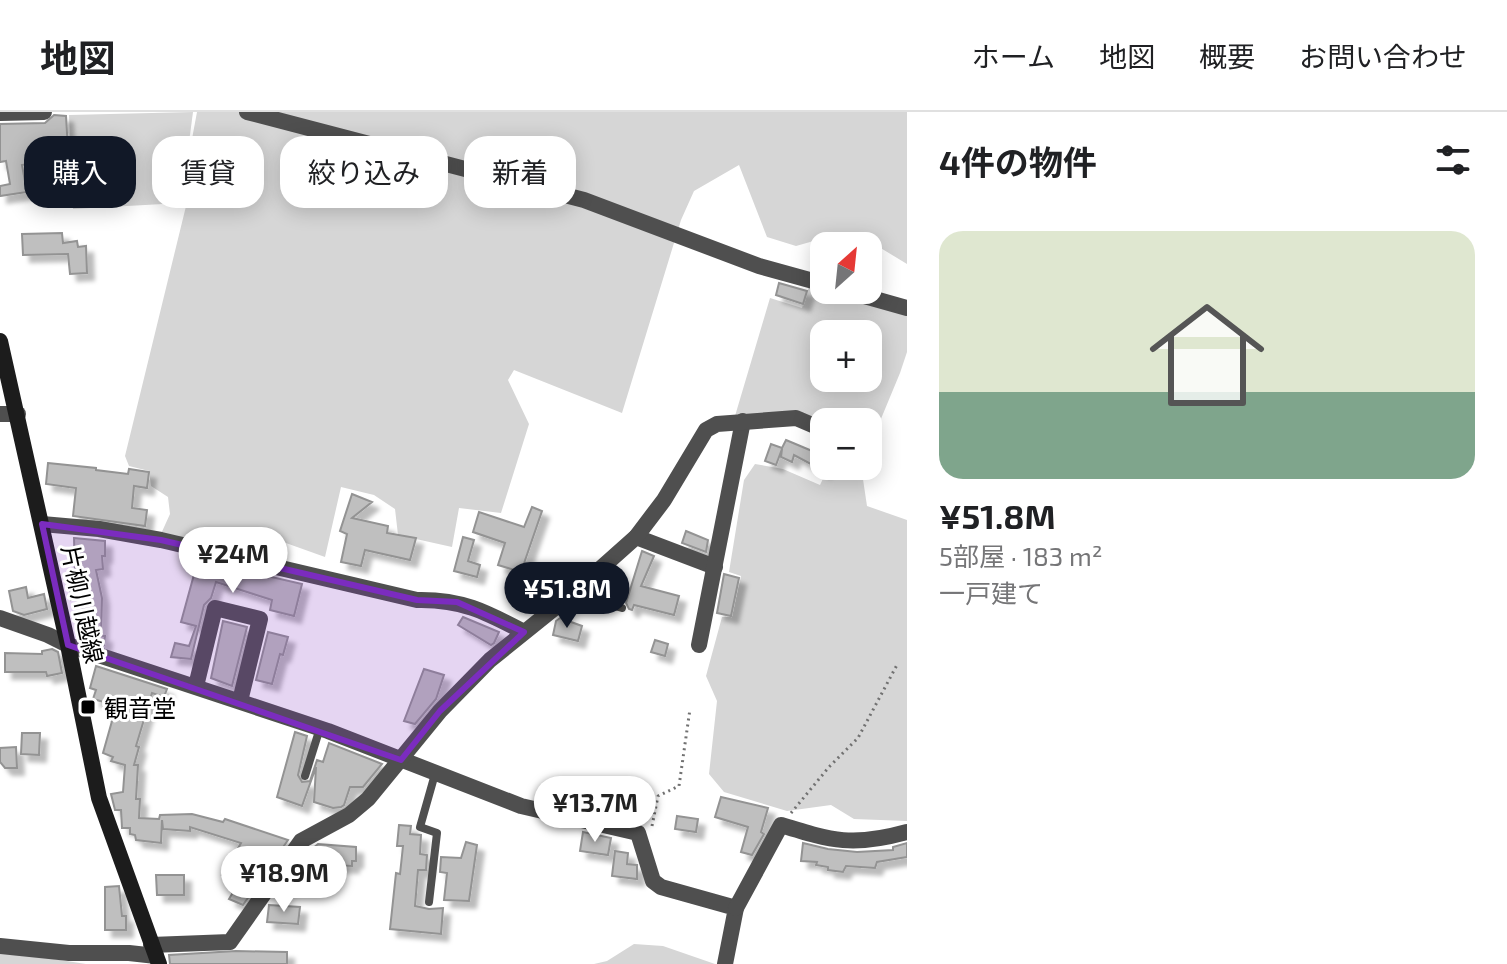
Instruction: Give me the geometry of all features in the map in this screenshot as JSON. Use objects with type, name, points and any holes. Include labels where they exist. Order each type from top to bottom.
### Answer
[{"type":"main road","name":"片柳川越線","points":[[0,341],[102,809],[155,955]]},
{"type":"street","points":[[0,113],[44,112]]},
{"type":"street","points":[[247,112],[584,200],[759,266],[810,280]]},
{"type":"street","points":[[882,301],[907,308]]},
{"type":"street","points":[[0,414],[18,414]]},
{"type":"street","points":[[0,946],[69,953],[155,955],[230,942],[301,841],[349,815],[368,799],[440,711],[490,660],[636,537],[664,500],[706,430],[717,424],[743,421],[796,418],[810,424]]},
{"type":"street","points":[[699,645],[743,421]]},
{"type":"street","points":[[42,524],[99,529],[161,540],[417,600],[457,602],[524,632]]},
{"type":"street","points":[[636,537],[715,567]]},
{"type":"street","points":[[196,686],[215,608],[260,619],[240,701]]},
{"type":"street","points":[[0,618],[68,645],[320,728],[521,806],[638,833],[653,881],[661,887],[736,908]]},
{"type":"street","points":[[725,964],[736,908],[781,825],[821,837],[855,842],[907,832]]},
{"type":"lane","points":[[572,594],[622,608]]},
{"type":"lane","points":[[305,776],[320,728]]},
{"type":"lane","points":[[429,902],[437,833],[420,827],[435,774]]},
{"type":"path","points":[[781,825],[829,767],[858,738],[898,663]]},
{"type":"path","points":[[643,844],[652,830],[658,796],[679,786],[690,709]]},
{"type":"highlighted area","points":[[42,524],[161,540],[417,600],[457,602],[524,632],[440,711],[401,760],[68,645]]},
{"type":"shaded area","points":[[193,112],[190,136],[152,136],[152,205],[136,206],[136,136],[70,136],[69,115]]},
{"type":"shaded area","points":[[197,112],[907,112],[907,264],[882,249],[882,232],[810,232],[810,242],[796,246],[767,237],[739,165],[694,191],[681,220],[622,413],[514,370],[508,380],[529,424],[501,513],[459,508],[452,547],[398,535],[395,509],[374,495],[341,487],[325,557],[258,533],[250,556],[160,536],[170,514],[168,497],[151,486],[149,471],[129,466],[125,456],[186,208],[264,208],[264,136],[193,136]]},
{"type":"shaded area","points":[[809,286],[810,304],[870,304],[907,315],[907,352],[882,416],[882,408],[810,408],[810,419],[735,416],[770,298],[802,308]]},
{"type":"shaded area","points":[[755,464],[783,469],[820,485],[822,480],[863,480],[867,506],[907,520],[907,821],[854,819],[831,805],[787,811],[724,792],[709,774],[717,701],[706,676],[722,617],[732,617],[741,576],[729,572],[744,480]]},
{"type":"shaded area","points":[[634,944],[663,946],[715,964],[594,964],[607,961]]},
{"type":"shaded area","points":[[0,954],[28,955],[86,964],[0,964]]},
{"type":"building","points":[[54,115],[66,116],[67,136],[24,136],[24,192],[0,196],[0,186],[10,184],[6,161],[0,162],[0,124],[45,123]]},
{"type":"building","points":[[62,233],[63,243],[77,241],[78,247],[86,246],[87,273],[70,274],[68,254],[23,255],[22,234]]},
{"type":"building","points":[[779,283],[807,291],[803,304],[776,295]]},
{"type":"building","points":[[786,440],[810,450],[810,464],[794,455],[792,462],[781,457],[782,449],[776,465],[765,461],[771,444],[782,448]]},
{"type":"building","points":[[48,463],[128,474],[129,469],[149,472],[147,488],[134,486],[132,508],[147,510],[145,526],[73,516],[76,488],[46,484]]},
{"type":"building","points":[[352,494],[372,502],[352,518],[388,526],[387,533],[416,538],[410,560],[365,550],[361,566],[341,562],[347,534],[340,531]]},
{"type":"building","points":[[532,507],[542,511],[521,572],[498,565],[505,543],[473,532],[479,512],[524,527]]},
{"type":"building","points":[[686,531],[708,540],[706,552],[682,543]]},
{"type":"building","points":[[463,537],[474,540],[468,561],[480,565],[477,577],[454,571]]},
{"type":"building","points":[[74,538],[105,541],[103,569],[96,570],[102,598],[101,636],[105,636],[104,645],[83,639],[83,597],[71,600],[68,576],[75,575]]},
{"type":"building","points":[[642,551],[654,556],[641,586],[679,596],[674,615],[634,605],[632,610],[626,603]]},
{"type":"building","points":[[198,560],[302,584],[294,616],[270,610],[272,600],[216,582],[211,598],[204,605],[191,659],[171,657],[175,643],[189,646],[196,626],[181,622]]},
{"type":"building","points":[[724,574],[739,578],[731,616],[717,613]]},
{"type":"building","points":[[26,587],[28,598],[44,594],[47,609],[24,615],[13,611],[9,591]]},
{"type":"building","points":[[463,617],[499,632],[494,643],[491,645],[458,625]]},
{"type":"building","points":[[560,618],[582,626],[578,641],[553,635],[556,621]]},
{"type":"building","points":[[223,621],[247,627],[232,686],[211,678]]},
{"type":"building","points":[[268,632],[288,637],[272,684],[256,680]]},
{"type":"building","points":[[655,640],[668,644],[665,656],[651,652]]},
{"type":"building","points":[[52,649],[58,652],[62,673],[47,676],[46,672],[5,672],[5,653],[42,654],[42,651]]},
{"type":"building","points":[[96,666],[167,689],[164,697],[152,693],[136,746],[139,747],[134,765],[138,765],[136,799],[140,799],[139,818],[159,819],[160,815],[192,814],[223,822],[225,819],[288,840],[243,905],[229,899],[238,884],[222,875],[241,843],[190,827],[190,831],[163,829],[162,820],[161,843],[136,840],[135,835],[130,834],[130,828],[122,828],[121,810],[115,810],[111,794],[123,792],[125,765],[111,761],[113,757],[103,753],[112,721],[107,719],[111,704],[93,699],[96,690],[90,688]]},
{"type":"building","points":[[424,669],[444,675],[436,699],[415,724],[404,721]]},
{"type":"building","points":[[295,732],[307,736],[298,775],[302,782],[310,781],[317,760],[323,762],[329,743],[382,764],[363,787],[350,787],[341,807],[333,808],[314,802],[316,767],[302,806],[277,797]]},
{"type":"building","points":[[22,733],[40,733],[39,755],[21,754]]},
{"type":"building","points":[[16,747],[17,768],[5,768],[0,762],[0,748]]},
{"type":"building","points":[[721,797],[768,808],[761,832],[764,834],[752,855],[741,852],[748,827],[715,817]]},
{"type":"building","points":[[677,816],[698,819],[696,832],[675,829]]},
{"type":"building","points":[[399,825],[411,826],[410,834],[421,835],[420,854],[427,855],[426,870],[418,870],[415,906],[443,908],[441,934],[390,929],[396,873],[400,874],[403,846],[397,846]]},
{"type":"building","points":[[583,832],[611,838],[608,855],[580,851]]},
{"type":"building","points":[[466,842],[477,845],[469,901],[444,900],[447,873],[440,872],[441,857],[461,858]]},
{"type":"building","points":[[803,843],[857,852],[893,850],[893,847],[907,843],[907,857],[877,862],[875,868],[846,866],[843,872],[828,870],[828,867],[816,865],[817,862],[801,861]]},
{"type":"building","points":[[318,844],[356,847],[356,861],[352,861],[352,866],[311,864],[312,849]]},
{"type":"building","points":[[615,851],[628,853],[627,864],[637,865],[637,879],[612,876]]},
{"type":"building","points":[[156,875],[184,875],[184,895],[157,895]]},
{"type":"building","points":[[119,886],[126,930],[105,930],[105,887]]},
{"type":"building","points":[[269,905],[300,907],[298,924],[267,922]]},
{"type":"building","points":[[287,952],[287,964],[170,964],[169,955]]},
{"type":"place","name":"観音堂","points":[[88,707]]}]
